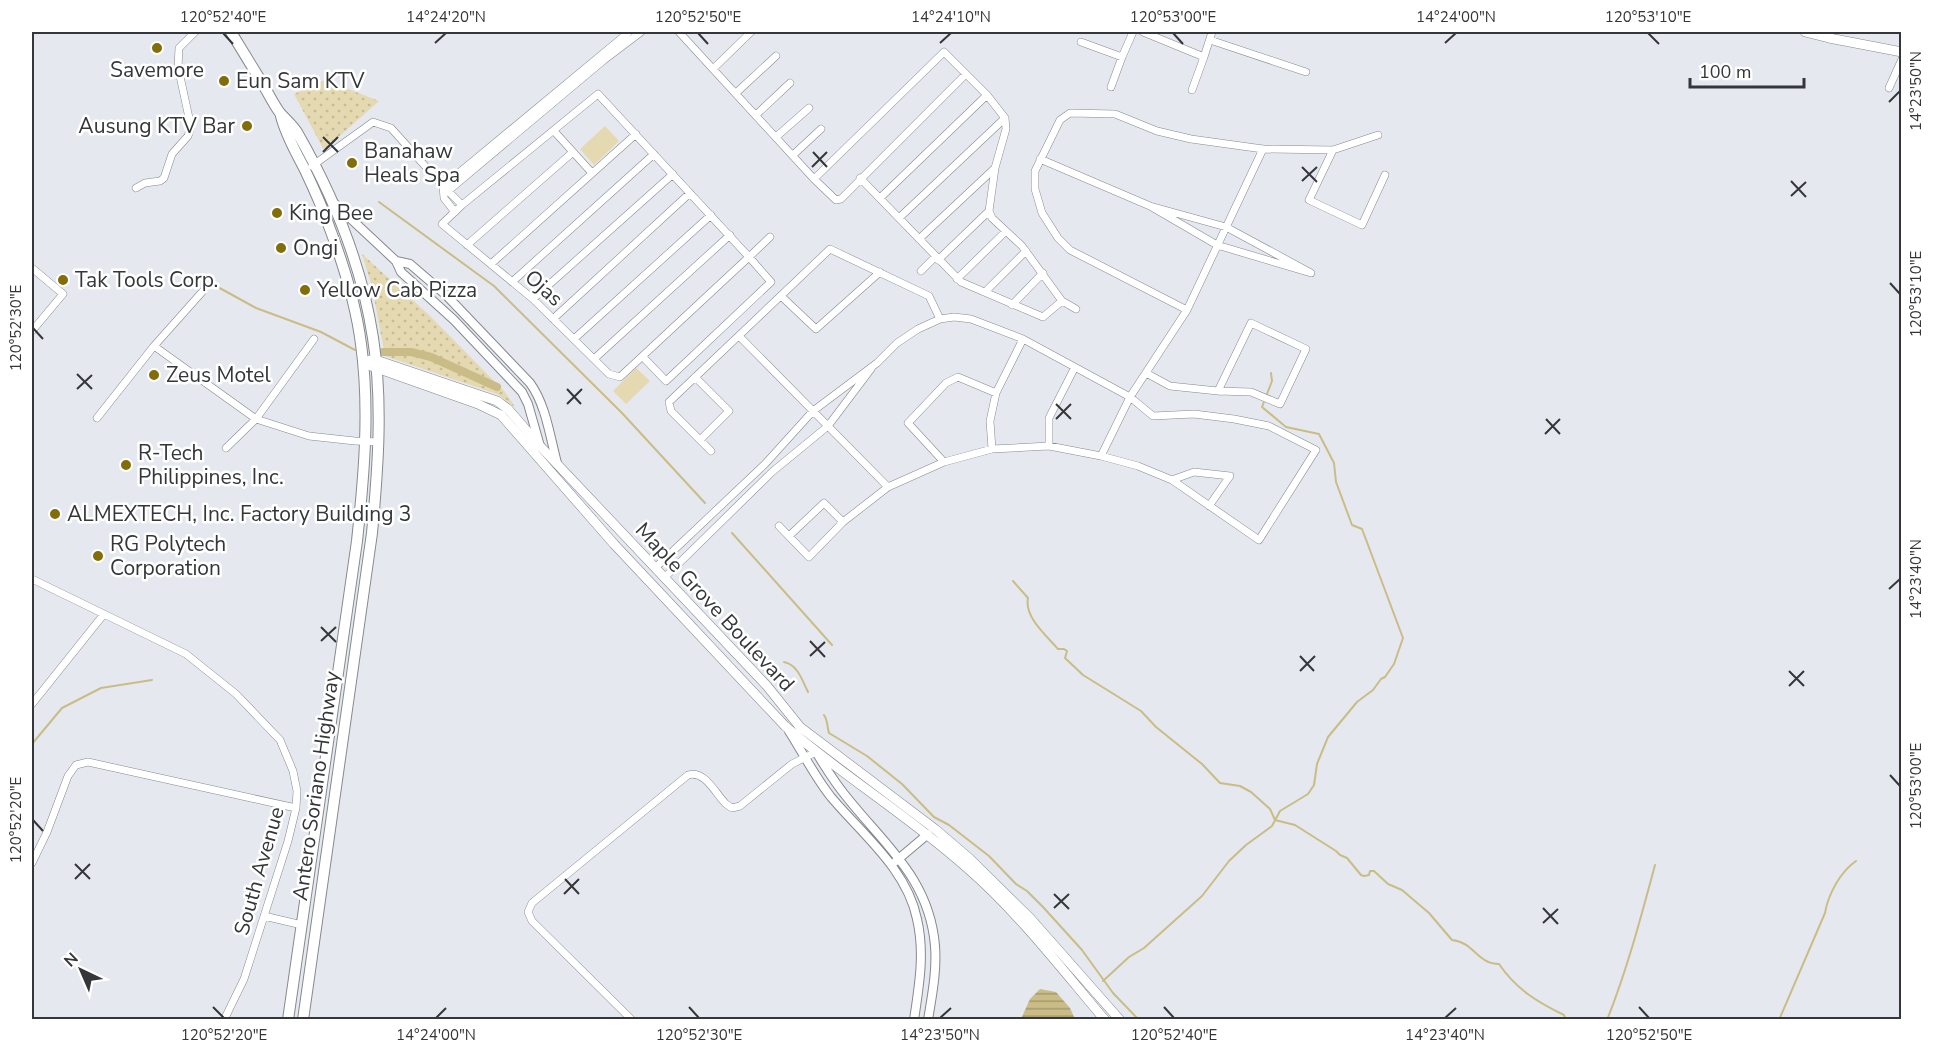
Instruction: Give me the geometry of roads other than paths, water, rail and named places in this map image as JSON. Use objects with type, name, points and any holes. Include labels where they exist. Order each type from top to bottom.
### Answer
[{"type":"main road","name":"Antero Soriano Highway","points":[[231,32],[280,113],[286,135],[332,202],[361,282],[370,321],[376,364],[379,442],[372,533],[303,1020]]},
{"type":"main road","points":[[1805,32],[1902,52]]},
{"type":"main road","name":"Antero Soriano Highway","points":[[288,1020],[357,541],[365,442],[363,361],[357,319],[343,266],[310,168]]},
{"type":"main road","points":[[363,361],[497,401],[508,409],[557,463]]},
{"type":"main road","name":"Maple Grove Boulevard","points":[[376,364],[496,412],[513,428],[614,544],[785,726]]},
{"type":"main road","name":"Maple Grove Boulevard","points":[[557,463],[767,686],[800,727]]},
{"type":"main road","points":[[785,726],[968,867],[1019,917],[1105,1020]]},
{"type":"main road","points":[[800,727],[935,829],[970,859],[1030,918],[1120,1020]]},
{"type":"street","points":[[136,188],[164,178],[171,154],[188,136],[191,127],[178,67],[179,48],[195,32]]},
{"type":"street","points":[[629,32],[446,189],[444,198],[455,212],[598,94],[749,256],[771,282],[666,381],[643,357],[749,256],[770,237]]},
{"type":"street","points":[[446,189],[641,32]]},
{"type":"street","points":[[679,32],[836,200],[841,199],[966,74]]},
{"type":"street","points":[[713,69],[751,32]]},
{"type":"street","points":[[1111,87],[1133,32]]},
{"type":"street","points":[[1143,32],[1204,57]]},
{"type":"street","points":[[1192,90],[1212,32]]},
{"type":"street","points":[[1210,40],[1306,72]]},
{"type":"street","points":[[1081,42],[1122,57]]},
{"type":"street","points":[[814,179],[944,52],[1005,118],[1006,129],[995,168],[988,212],[921,271]]},
{"type":"street","points":[[736,93],[776,56]]},
{"type":"street","points":[[1888,88],[1902,59]]},
{"type":"street","points":[[756,115],[790,83]]},
{"type":"street","points":[[880,198],[987,96]]},
{"type":"street","points":[[776,137],[809,108]]},
{"type":"street","points":[[1187,310],[1070,250],[1058,238],[1042,213],[1035,189],[1035,171],[1060,120],[1070,112],[1115,114],[1191,140],[1263,149],[1333,150],[1378,135]]},
{"type":"street","points":[[899,218],[1005,118]]},
{"type":"street","points":[[310,168],[373,122],[391,128],[462,204]]},
{"type":"street","points":[[793,155],[821,129]]},
{"type":"street","points":[[554,131],[592,173]]},
{"type":"street","points":[[491,264],[636,134]]},
{"type":"street","points":[[1101,456],[1130,397],[1187,310],[1263,149]]},
{"type":"street","points":[[1333,150],[1309,200],[1362,225],[1385,175]]},
{"type":"street","points":[[468,245],[573,152]]},
{"type":"street","points":[[512,282],[654,154]]},
{"type":"street","points":[[1040,159],[1150,206],[1217,245],[1311,273],[1226,227],[1150,206]]},
{"type":"street","points":[[919,239],[995,168]]},
{"type":"street","points":[[533,299],[673,174]]},
{"type":"street","points":[[860,178],[957,279],[1043,317],[1062,301]]},
{"type":"street","points":[[553,319],[690,193]]},
{"type":"street","name":"Maple Grove Boulevard","points":[[332,202],[396,261],[401,272],[454,320],[522,392],[528,404],[540,446]]},
{"type":"street","name":"Ojas","points":[[455,212],[442,224],[533,299],[609,374],[620,378],[643,357]]},
{"type":"street","points":[[988,212],[1026,251],[1062,301],[1076,309]]},
{"type":"street","points":[[574,339],[711,215]]},
{"type":"street","points":[[957,279],[1006,231]]},
{"type":"street","points":[[594,359],[730,236]]},
{"type":"street","points":[[711,451],[672,411],[669,402],[831,249],[928,296],[940,319]]},
{"type":"street","points":[[985,292],[1026,251]]},
{"type":"street","name":"Maple Grove Boulevard","points":[[396,261],[411,264],[446,295],[530,383],[540,400],[557,463]]},
{"type":"street","points":[[32,268],[63,294],[32,331]]},
{"type":"street","points":[[781,296],[816,329],[880,272]]},
{"type":"street","points":[[1012,305],[1043,273]]},
{"type":"street","points":[[97,418],[154,346],[203,291]]},
{"type":"street","points":[[655,568],[765,464],[813,411],[877,363],[897,344],[940,319],[954,317],[971,319],[1023,339],[1130,397],[1154,416],[1194,414],[1269,426],[1316,450],[1259,540],[1173,480],[1138,466],[1049,446],[992,449],[944,462],[888,487],[843,522],[809,557],[779,526]]},
{"type":"street","points":[[1146,373],[1170,386],[1218,391],[1251,392],[1280,404],[1306,349],[1251,322],[1218,391]]},
{"type":"street","points":[[739,336],[888,487]]},
{"type":"street","points":[[226,448],[256,419],[314,339]]},
{"type":"street","points":[[992,449],[990,421],[996,393],[1023,339]]},
{"type":"street","points":[[154,346],[256,419],[309,436],[379,442]]},
{"type":"street","points":[[664,578],[772,472],[828,426],[877,363]]},
{"type":"street","points":[[1049,446],[1049,418],[1075,367]]},
{"type":"street","points":[[944,462],[908,423],[946,383],[958,376],[996,393]]},
{"type":"street","points":[[695,377],[729,411],[700,440]]},
{"type":"street","points":[[765,464],[772,472]]},
{"type":"street","points":[[1173,480],[1194,472],[1230,476],[1209,506]]},
{"type":"street","points":[[789,536],[824,503],[843,522]]},
{"type":"street","name":"South Avenue","points":[[32,579],[186,654],[236,694],[280,740],[293,771],[297,791],[296,808],[288,841],[244,979],[224,1020]]},
{"type":"street","points":[[32,704],[104,614]]},
{"type":"street","name":"Maple Grove Boulevard","points":[[785,726],[830,795],[891,865],[912,901],[921,938],[921,962],[914,1020]]},
{"type":"street","name":"Maple Grove Boulevard","points":[[800,727],[836,784],[899,858],[926,903],[933,933],[935,970],[928,1020]]},
{"type":"street","points":[[632,1020],[532,921],[528,912],[532,903],[688,775],[695,773],[701,776],[726,804],[736,807],[792,764],[816,752]]},
{"type":"street","points":[[32,863],[47,832],[68,776],[76,765],[88,762],[296,808]]},
{"type":"street","points":[[891,865],[928,834]]},
{"type":"street","points":[[264,916],[302,925]]},
{"type":"waterway","points":[[379,202],[494,286],[622,413],[705,503]]},
{"type":"waterway","points":[[216,286],[256,308],[321,332],[355,350]]},
{"type":"waterway","points":[[383,352],[411,352],[431,357],[497,387]]},
{"type":"waterway","points":[[1103,981],[1202,896],[1229,861],[1272,826],[1280,811],[1308,794],[1314,785],[1317,764],[1328,737],[1357,702],[1385,677],[1394,664],[1403,638],[1362,529],[1352,525],[1336,482],[1334,463],[1319,434],[1286,427],[1262,407],[1272,381],[1271,373]]},
{"type":"waterway","points":[[732,533],[832,645]]},
{"type":"waterway","points":[[1013,581],[1028,598],[1029,612],[1037,626],[1058,649],[1067,651],[1065,658],[1083,675],[1141,711],[1156,727],[1202,764],[1220,783],[1240,786],[1251,792],[1270,809],[1275,820],[1295,825],[1347,858],[1361,875],[1369,875],[1370,871],[1374,871],[1388,884],[1402,890],[1429,913],[1452,940],[1466,945],[1485,961],[1499,964],[1520,988],[1536,1000],[1564,1015],[1566,1020]]},
{"type":"waterway","points":[[784,662],[793,666],[808,692]]},
{"type":"waterway","points":[[32,744],[62,708],[101,688],[152,680]]},
{"type":"waterway","points":[[824,715],[829,733],[867,756],[902,784],[934,817],[949,825],[989,856],[1016,884],[1027,891],[1082,950],[1113,993],[1139,1020]]},
{"type":"waterway","points":[[1779,1020],[1832,892],[1845,871],[1856,861]]},
{"type":"waterway","points":[[1607,1020],[1627,963],[1655,865]]},
{"type":"place","name":"Savemore","points":[[157,48]]},
{"type":"place","name":"Eun Sam KTV","points":[[224,81]]},
{"type":"place","name":"Ausung KTV Bar","points":[[247,126]]},
{"type":"place","name":"Banahaw Heals Spa","points":[[352,163]]},
{"type":"place","name":"King Bee","points":[[277,213]]},
{"type":"place","name":"Ongi","points":[[281,248]]},
{"type":"place","name":"Tak Tools Corp.","points":[[63,280]]},
{"type":"place","name":"Yellow Cab Pizza","points":[[305,290]]},
{"type":"place","name":"Zeus Motel","points":[[154,375]]},
{"type":"place","name":"R-Tech Philippines, Inc.","points":[[126,465]]},
{"type":"place","name":"ALMEXTECH, Inc. Factory Building 3","points":[[55,514]]},
{"type":"place","name":"RG Polytech Corporation","points":[[98,556]]}]
